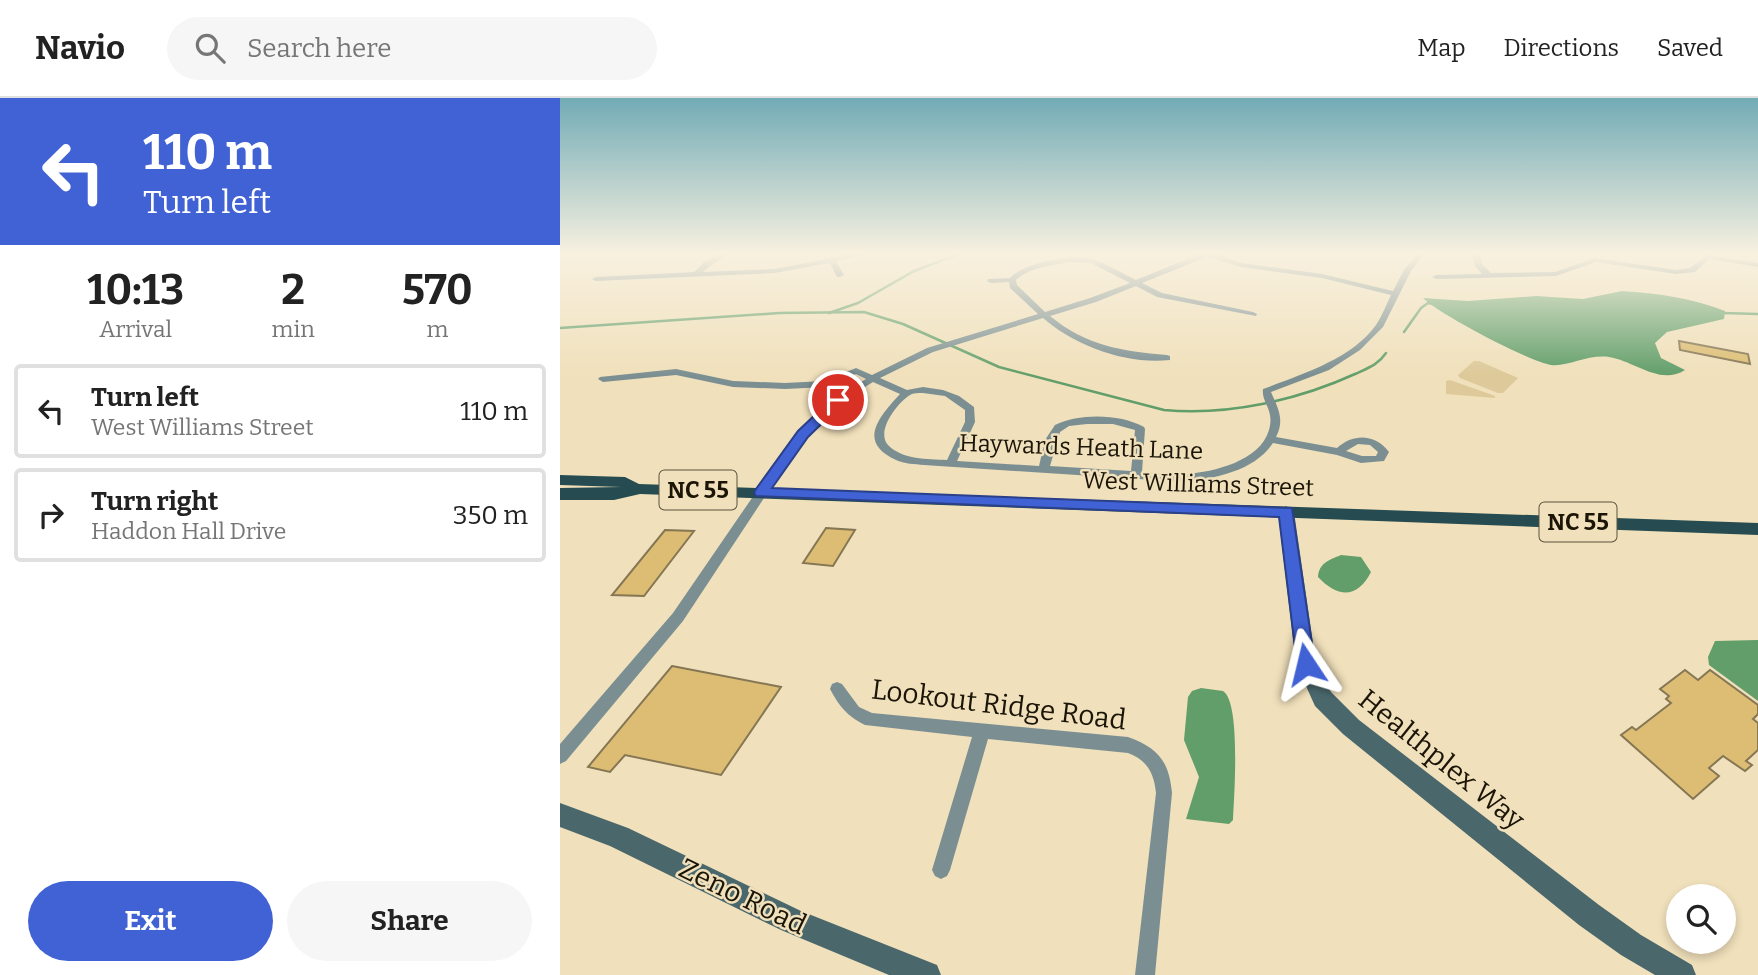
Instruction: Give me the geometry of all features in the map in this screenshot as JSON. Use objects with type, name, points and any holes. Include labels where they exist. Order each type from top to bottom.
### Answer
[{"type":"main road","name":"West Williams Street","points":[[560,480],[625,482],[635,489]]},
{"type":"main road","name":"West Williams Street","points":[[560,494],[614,494],[635,489],[1758,528]]},
{"type":"street","points":[[1021,294],[1067,335],[1123,354],[1167,358]]},
{"type":"street","points":[[560,756],[678,617],[803,434],[838,400],[899,363],[942,345],[1043,316],[1107,294]]},
{"type":"street","points":[[1160,294],[1253,314]]},
{"type":"street","points":[[1339,452],[1270,439],[1276,423],[1276,413],[1266,391],[1326,368],[1357,348],[1379,327],[1396,294]]},
{"type":"street","points":[[603,379],[676,372],[733,384],[785,386],[826,384],[856,371],[906,393],[923,388],[934,389],[970,409],[970,422],[950,464]]},
{"type":"street","name":"Haywards Heath Lane","points":[[906,393],[883,420],[878,431],[879,442],[900,458],[950,464],[1184,478],[1218,473],[1251,458],[1270,439]]},
{"type":"street","points":[[1044,469],[1058,427],[1072,422],[1126,422],[1140,429],[1136,474]]},
{"type":"street","name":"Healthplex Way","points":[[1286,512],[1302,648],[1311,678],[1336,713],[1589,915],[1631,945],[1682,975]]},
{"type":"street","name":"Lookout Ridge Road","points":[[837,689],[854,712],[870,720],[1128,745],[1143,751],[1159,765],[1164,793],[1145,975]]},
{"type":"street","points":[[941,870],[982,731]]},
{"type":"street","name":"Zeno Road","points":[[560,815],[599,826],[780,915],[854,948],[928,975]]},
{"type":"shaded area","points":[[1608,294],[1651,294],[1687,299],[1725,311],[1724,319],[1667,332],[1655,343],[1661,358],[1685,370],[1666,375],[1609,357],[1593,357],[1558,365],[1540,362],[1464,325],[1423,298],[1468,301],[1536,296],[1583,299]]},
{"type":"shaded area","points":[[1474,361],[1518,378],[1503,393],[1498,393],[1460,378],[1458,375]]},
{"type":"shaded area","points":[[1450,380],[1495,398],[1446,394],[1446,381]]},
{"type":"shaded area","points":[[1341,555],[1361,557],[1371,572],[1366,581],[1353,591],[1340,592],[1318,577],[1323,565]]},
{"type":"shaded area","points":[[1758,640],[1758,701],[1709,665],[1708,657],[1715,641]]},
{"type":"shaded area","points":[[1201,688],[1223,691],[1229,699],[1232,713],[1235,772],[1233,820],[1229,824],[1186,819],[1199,777],[1184,740],[1188,697],[1192,691]]},
{"type":"building","points":[[1679,341],[1748,354],[1750,364],[1680,350]]},
{"type":"building","points":[[826,528],[855,530],[833,566],[803,563]]},
{"type":"building","points":[[665,530],[694,531],[644,596],[612,595]]},
{"type":"building","points":[[672,666],[781,687],[721,775],[625,755],[610,772],[588,767]]},
{"type":"building","points":[[1685,670],[1698,680],[1710,670],[1758,705],[1758,714],[1753,719],[1758,723],[1758,750],[1746,761],[1752,765],[1745,771],[1723,756],[1709,768],[1719,776],[1693,799],[1621,735],[1632,727],[1636,730],[1671,703],[1666,699],[1669,696],[1660,689]]},
{"type":"waterway","points":[[831,312],[874,294]]},
{"type":"waterway","points":[[1404,332],[1421,308],[1428,303],[1433,304]]},
{"type":"waterway","points":[[560,328],[779,313],[831,312]]},
{"type":"waterway","points":[[831,312],[864,312],[903,324],[999,367],[1164,410],[1213,411],[1286,398],[1368,368],[1386,353]]},
{"type":"waterway","points":[[1723,313],[1758,314]]},
{"type":"route","points":[[838,400],[793,446],[761,493],[1286,512],[1306,664]]}]
